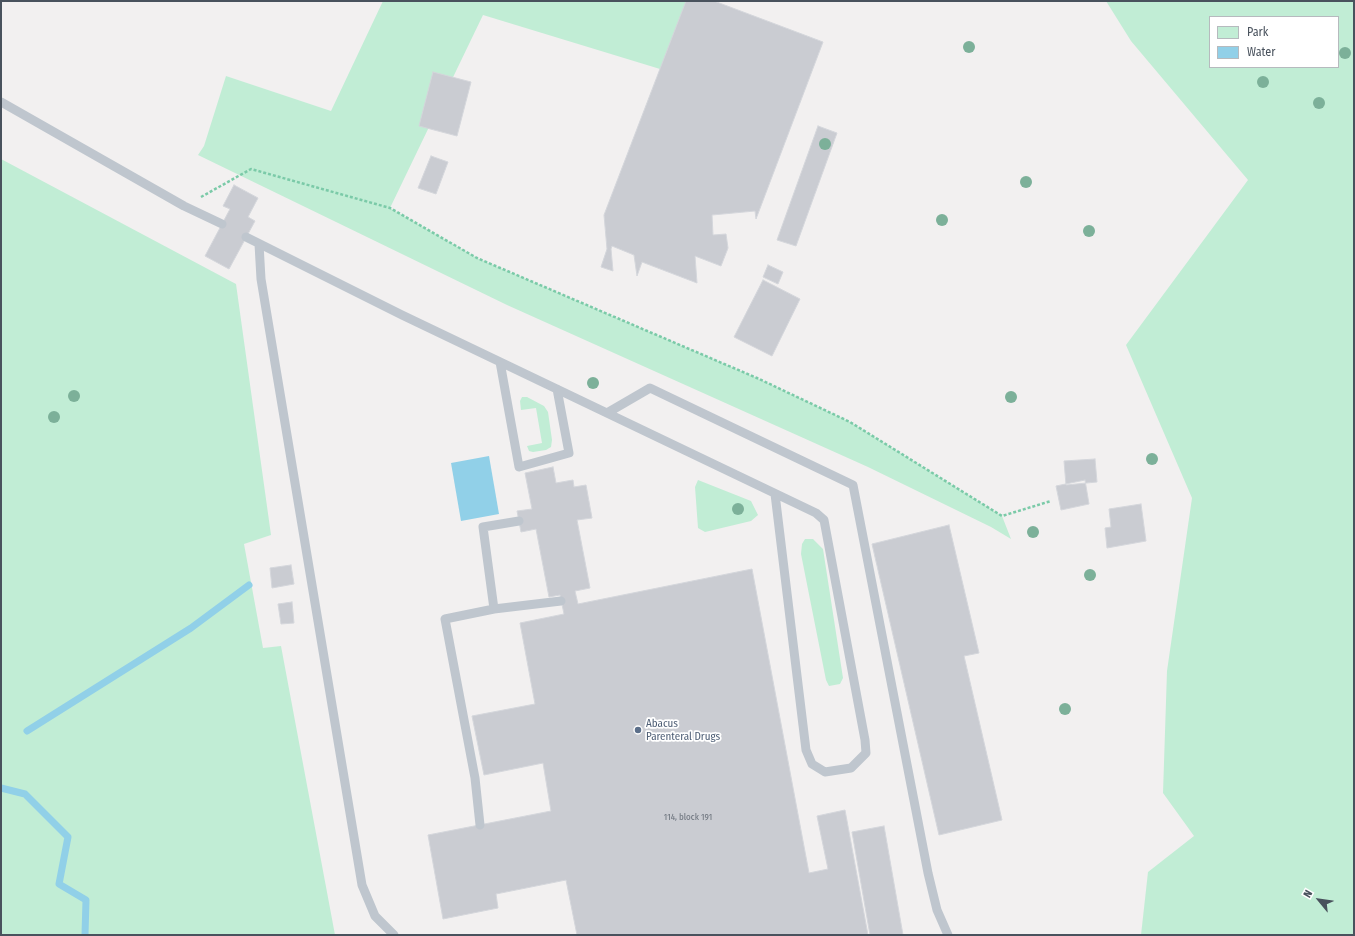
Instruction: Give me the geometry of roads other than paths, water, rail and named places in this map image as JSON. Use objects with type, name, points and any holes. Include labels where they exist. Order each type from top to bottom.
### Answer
[{"type":"lane","points":[[1,102],[184,206],[222,224]]},
{"type":"lane","points":[[246,237],[500,362],[816,513],[824,520],[866,740],[866,753],[850,768],[825,772],[812,764],[806,750],[775,494]]},
{"type":"lane","points":[[259,244],[261,279],[362,885],[375,916],[394,935]]},
{"type":"lane","points":[[500,362],[519,467],[569,453],[557,389]]},
{"type":"lane","points":[[607,413],[650,388],[853,485],[928,874],[937,910],[948,935]]},
{"type":"lane","points":[[494,609],[483,527],[519,521]]},
{"type":"lane","points":[[480,825],[475,778],[445,619],[494,609],[561,601]]},
{"type":"water","points":[[489,456],[499,514],[461,521],[451,463]]},
{"type":"waterway","points":[[27,731],[191,628],[249,585]]},
{"type":"waterway","points":[[1,788],[25,794],[68,837],[59,884],[86,900],[85,935]]},
{"type":"place","name":"Abacus Parenteral Drugs","points":[[638,730]]}]
